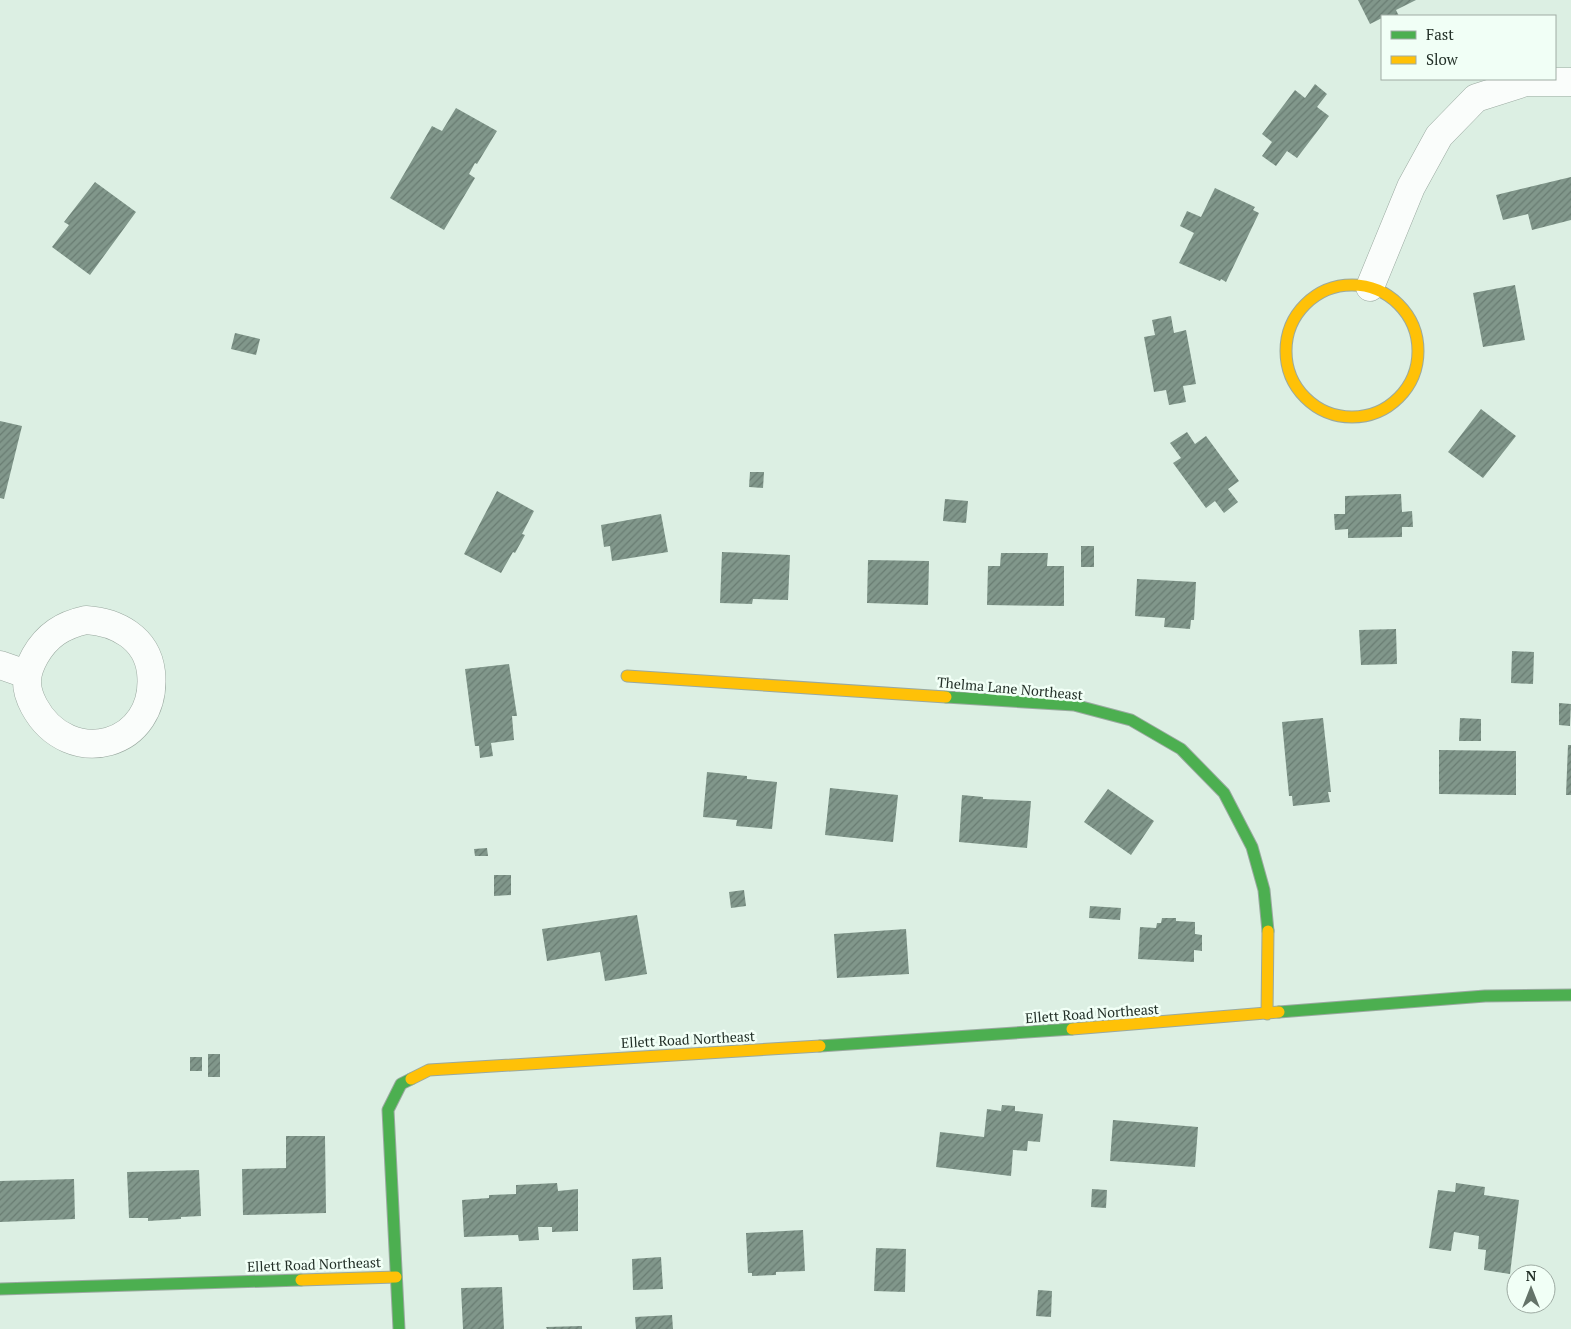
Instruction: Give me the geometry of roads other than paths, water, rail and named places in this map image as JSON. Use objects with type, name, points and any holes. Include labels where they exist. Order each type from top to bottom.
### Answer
[{"type":"street","points":[[1370,287],[1412,187],[1439,136],[1476,98],[1526,82],[1571,82]]},
{"type":"street","points":[[1345,285],[1370,287],[1393,299],[1411,319],[1419,343],[1417,370],[1400,398],[1372,415],[1340,417],[1310,403],[1290,377],[1285,352],[1290,328],[1302,307],[1322,292],[1345,285]]},
{"type":"street","points":[[86,620],[100,621],[124,630],[133,636],[148,658],[151,672],[150,695],[147,708],[132,730],[120,737],[93,744],[70,740],[59,735],[42,719],[30,698],[26,674],[42,645],[53,634],[73,623],[86,620]]},
{"type":"street","points":[[0,665],[26,674]]},
{"type":"street","name":"Thelma Lane Northeast","points":[[627,676],[1074,705],[1131,720],[1181,750],[1224,793],[1252,847],[1264,890],[1269,941],[1267,1014]]},
{"type":"street","name":"Ellett Road Northeast","points":[[0,1289],[396,1277],[388,1110],[402,1084],[429,1070],[965,1037],[1485,996],[1571,995]]},
{"type":"street","points":[[396,1277],[399,1329]]}]
